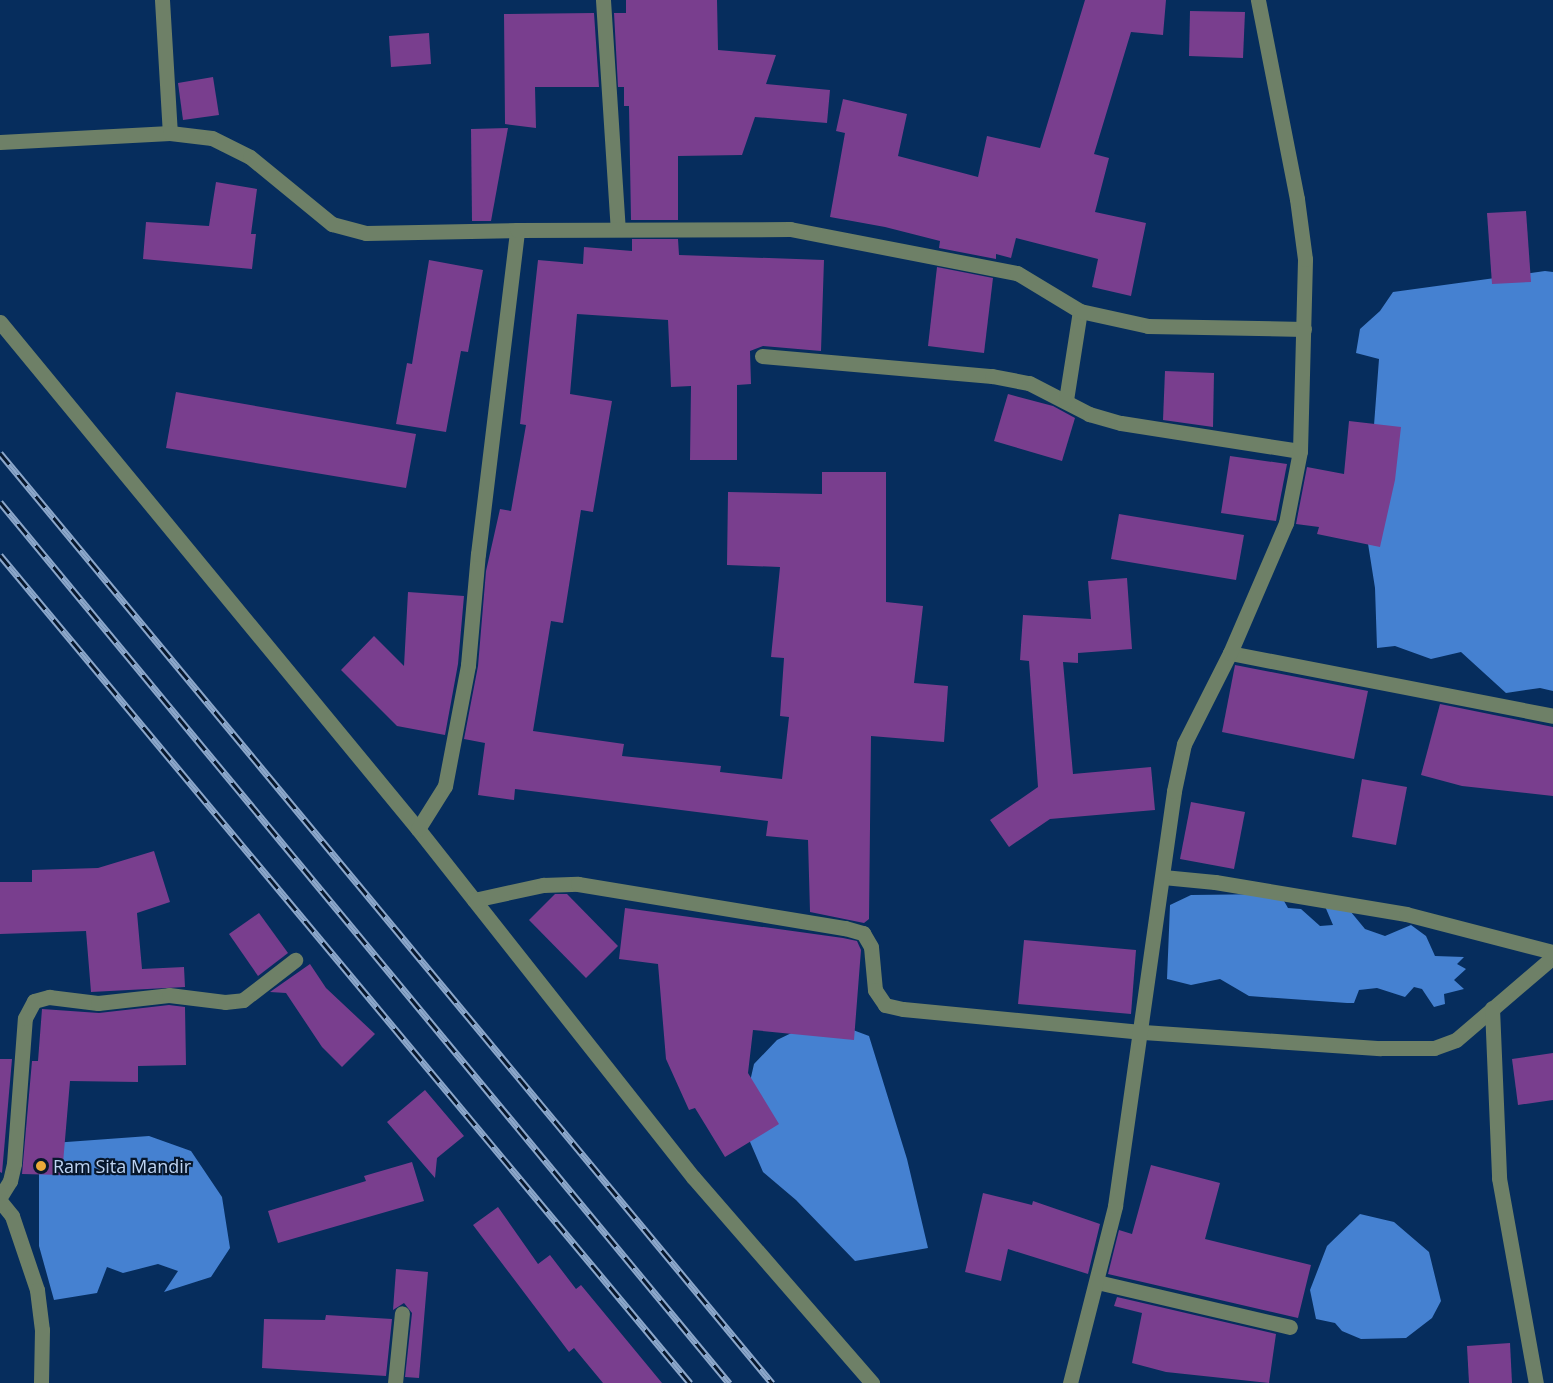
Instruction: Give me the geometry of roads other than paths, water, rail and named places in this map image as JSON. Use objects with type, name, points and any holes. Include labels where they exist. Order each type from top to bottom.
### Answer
[{"type":"street","points":[[162,0],[170,133]]},
{"type":"street","points":[[603,0],[618,229]]},
{"type":"street","points":[[1070,1383],[1115,1206],[1143,1032],[1163,877],[1184,744],[1230,653],[1286,524],[1300,452],[1305,259],[1297,199],[1258,0]]},
{"type":"street","points":[[0,142],[170,133],[212,138],[250,157],[332,224],[366,233],[790,229],[1017,273],[1080,311],[1149,326],[1304,329]]},
{"type":"street","points":[[418,829],[446,786],[468,665],[517,230]]},
{"type":"street","points":[[1066,400],[1080,311]]},
{"type":"street","points":[[0,322],[418,829],[693,1178],[872,1383]]},
{"type":"street","points":[[762,356],[992,376],[1029,383],[1066,400],[1089,414],[1121,423],[1300,452]]},
{"type":"street","points":[[1230,653],[1553,716]]},
{"type":"street","points":[[1163,877],[1215,882],[1406,914],[1553,952]]},
{"type":"street","points":[[474,900],[543,885],[578,884],[845,928],[863,933],[871,946],[875,990],[885,1005],[1143,1032],[1417,1050],[1456,1040],[1553,957]]},
{"type":"street","points":[[41,1383],[42,1330],[38,1290],[12,1216],[0,1199],[10,1181],[14,1163],[25,1018],[34,1001],[49,997],[98,1003],[169,995],[225,1002],[243,1000],[295,960]]},
{"type":"street","points":[[1492,1008],[1499,1178],[1536,1383]]},
{"type":"street","points":[[1097,1282],[1290,1327]]},
{"type":"street","points":[[396,1383],[402,1313]]},
{"type":"water","points":[[1545,271],[1553,272],[1553,691],[1540,688],[1506,693],[1461,652],[1431,659],[1395,646],[1377,648],[1375,588],[1366,531],[1379,359],[1356,353],[1360,329],[1380,311],[1393,292]]},
{"type":"water","points":[[1280,894],[1288,908],[1301,909],[1320,926],[1333,925],[1324,904],[1346,906],[1365,929],[1385,936],[1411,925],[1426,936],[1435,956],[1464,957],[1457,964],[1466,969],[1454,980],[1464,989],[1444,994],[1445,1004],[1434,1007],[1422,989],[1414,987],[1405,997],[1377,988],[1359,990],[1354,1003],[1347,1003],[1249,996],[1220,979],[1191,985],[1167,979],[1170,905],[1191,895]]},
{"type":"water","points":[[810,1024],[837,1024],[869,1036],[907,1159],[928,1248],[855,1261],[796,1200],[763,1172],[741,1121],[754,1064],[777,1040]]},
{"type":"water","points":[[149,1136],[191,1151],[222,1197],[230,1248],[211,1277],[164,1292],[178,1271],[158,1264],[123,1273],[107,1267],[97,1293],[54,1300],[39,1246],[39,1144]]},
{"type":"water","points":[[1360,1214],[1394,1222],[1429,1252],[1441,1301],[1432,1318],[1406,1338],[1361,1339],[1342,1331],[1335,1323],[1316,1319],[1310,1290],[1327,1246]]},
{"type":"railway","points":[[0,453],[772,1383]]},
{"type":"railway","points":[[0,502],[729,1383]]},
{"type":"railway","points":[[0,555],[690,1383]]},
{"type":"place","name":"Ram Sita Mandir","points":[[41,1166]]}]
